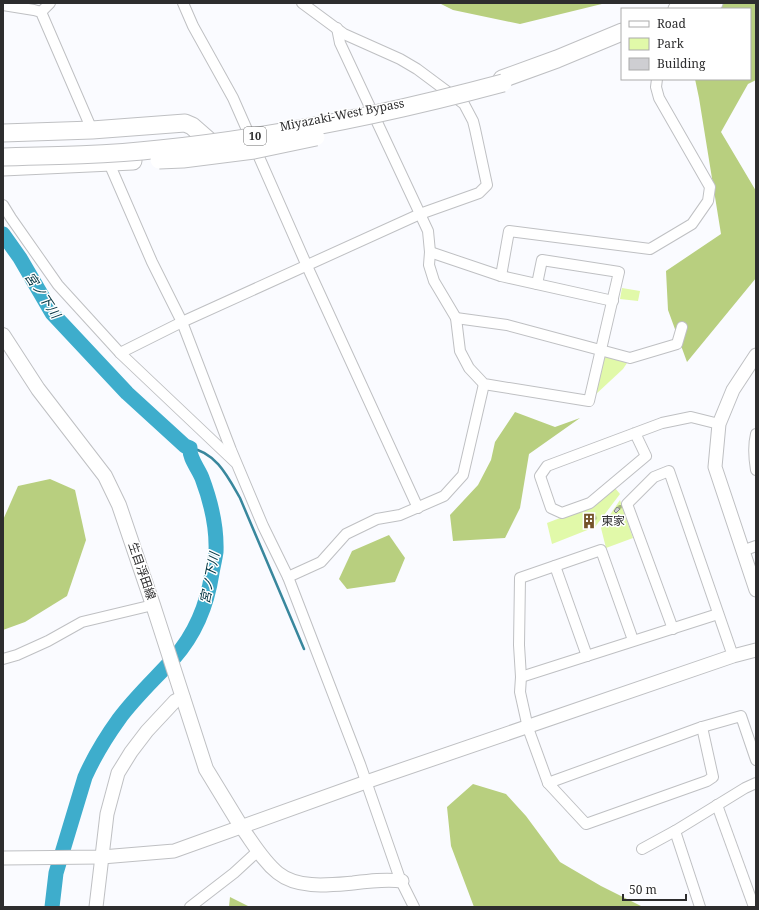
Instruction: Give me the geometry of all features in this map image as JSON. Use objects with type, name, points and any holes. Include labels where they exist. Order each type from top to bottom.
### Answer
[{"type":"highway","points":[[679,8],[690,3]]},
{"type":"highway","points":[[703,8],[714,3]]},
{"type":"highway","name":"Miyazaki-West Bypass","points":[[3,152],[55,151],[208,140],[318,121],[502,81],[621,32]]},
{"type":"highway","name":"Miyazaki-West Bypass","points":[[3,157],[55,156],[158,150],[263,135],[356,118],[458,95],[621,41]]},
{"type":"highway","points":[[3,167],[183,159],[254,150],[356,128],[428,106],[458,95]]},
{"type":"highway","points":[[3,133],[92,130],[185,123],[192,126],[208,140]]},
{"type":"main road","name":"生目浮田線","points":[[3,335],[38,389],[105,476],[120,505],[206,768],[242,828]]},
{"type":"street","points":[[41,12],[50,3]]},
{"type":"street","points":[[183,3],[193,26],[233,98],[307,266],[418,508]]},
{"type":"street","points":[[120,353],[182,322],[420,214],[479,193],[487,185],[473,121],[464,104],[417,69],[400,59],[344,34],[338,28],[302,3]]},
{"type":"street","points":[[3,5],[41,12]]},
{"type":"street","points":[[41,12],[92,130]]},
{"type":"street","points":[[338,28],[340,43],[428,231],[430,252],[429,265],[434,281],[456,318],[460,351],[469,368],[484,384],[590,401],[619,272],[542,260],[537,284]]},
{"type":"street","points":[[501,276],[509,231],[650,249],[692,224],[708,200],[710,188],[660,98],[656,87],[657,80]]},
{"type":"street","points":[[109,163],[152,262],[182,322],[215,412],[263,526],[288,577],[360,764],[402,881],[414,907]]},
{"type":"street","points":[[3,205],[6,221],[58,285],[120,353],[239,466]]},
{"type":"street","points":[[430,252],[501,276],[613,301]]},
{"type":"street","points":[[456,318],[507,325],[630,358],[677,344],[682,328]]},
{"type":"street","points":[[756,355],[733,390],[718,424],[715,467],[756,590]]},
{"type":"street","points":[[288,577],[321,562],[346,534],[377,519],[400,515],[444,496],[463,475],[484,384]]},
{"type":"street","points":[[635,433],[646,456],[590,503],[562,513],[551,508],[540,476],[547,466],[635,433],[662,423],[691,417],[718,424]]},
{"type":"street","points":[[756,434],[754,440],[754,458],[756,470]]},
{"type":"street","points":[[673,629],[628,504],[654,477],[669,471],[733,656]]},
{"type":"street","points":[[742,551],[756,546]]},
{"type":"street","points":[[633,640],[601,550],[520,578],[520,692],[528,728],[548,783],[586,824],[707,781],[713,778],[702,727]]},
{"type":"street","points":[[555,566],[587,656]]},
{"type":"street","points":[[3,659],[17,655],[48,642],[82,622],[153,604]]},
{"type":"street","points":[[521,677],[718,614]]},
{"type":"street","points":[[3,858],[102,857],[174,851],[242,828],[366,782],[528,728],[733,656],[756,650]]},
{"type":"street","points":[[96,907],[107,814],[118,773],[131,752],[147,731],[175,701],[183,697]]},
{"type":"street","points":[[548,783],[702,727],[741,716],[756,760]]},
{"type":"street","points":[[642,849],[756,783]]},
{"type":"street","points":[[717,805],[754,907]]},
{"type":"street","points":[[242,828],[258,851],[278,873],[295,882],[314,885],[348,884],[389,879],[402,881]]},
{"type":"street","points":[[675,831],[700,907]]},
{"type":"street","points":[[190,907],[234,873],[258,851]]},
{"type":"green space","points":[[439,3],[606,3],[520,24],[453,10]]},
{"type":"green space","points":[[677,3],[756,3],[756,80],[748,84],[721,132],[756,191],[756,278],[687,362],[668,310],[666,271],[721,234],[695,80],[751,80],[751,8],[678,8]]},
{"type":"green space","points":[[622,288],[640,291],[638,301],[620,299]]},
{"type":"green space","points":[[604,355],[627,363],[623,369],[595,395]]},
{"type":"green space","points":[[515,412],[555,427],[580,418],[529,454],[520,508],[505,538],[453,541],[450,515],[478,485],[491,460],[495,442]]},
{"type":"green space","points":[[50,479],[75,490],[86,540],[67,596],[25,622],[3,630],[3,520],[18,486]]},
{"type":"green space","points":[[615,488],[620,494],[595,527],[552,544],[547,523],[591,506]]},
{"type":"green space","points":[[620,500],[633,538],[606,548],[601,528]]},
{"type":"green space","points":[[389,535],[405,558],[395,582],[347,589],[339,579],[352,551]]},
{"type":"green space","points":[[473,784],[506,794],[526,816],[560,862],[601,886],[643,907],[474,907],[451,846],[447,807]]},
{"type":"green space","points":[[230,897],[250,907],[229,907]]},
{"type":"building","points":[[617,507],[620,509],[616,513],[614,511]]},
{"type":"building","name":"東家","points":[[588,518],[591,518],[593,522],[591,524],[587,524],[586,521]]},
{"type":"waterway","name":"宮ノ下川","points":[[3,234],[20,258],[52,313],[127,393],[185,446],[190,448],[191,456],[202,478],[208,496],[216,533],[216,552],[207,597],[204,608],[189,639],[182,649],[125,711],[100,747],[85,777],[56,873],[52,907]]},
{"type":"waterway","points":[[190,448],[199,450],[214,460],[226,474],[240,498],[304,649]]},
{"type":"place","name":"東家","points":[[589,521]]}]
